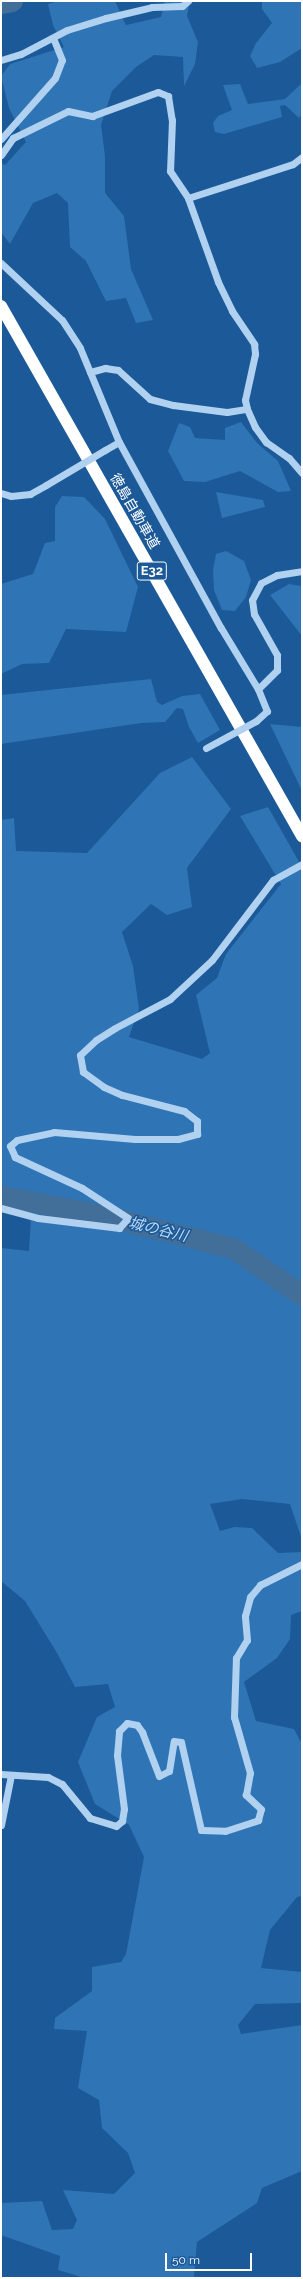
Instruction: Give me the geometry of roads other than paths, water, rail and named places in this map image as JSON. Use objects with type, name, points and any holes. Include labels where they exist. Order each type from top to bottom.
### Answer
[{"type":"highway","name":"徳島自動車道","points":[[1,306],[302,836]]},
{"type":"street","points":[[1,60],[21,54],[53,38],[106,18],[153,4],[182,6],[188,1]]},
{"type":"street","points":[[1,139],[55,78],[62,60],[53,38]]},
{"type":"street","points":[[1,155],[13,138],[68,111],[92,116],[158,92],[168,96],[172,120],[170,171],[188,198],[218,282],[232,311],[254,344],[255,354],[245,400],[247,409],[255,427],[266,442],[289,458],[302,473]]},
{"type":"street","points":[[188,198],[293,164],[302,156]]},
{"type":"street","points":[[1,263],[62,320],[80,348],[119,442],[221,628],[258,689],[267,711],[256,721],[206,748]]},
{"type":"street","points":[[90,372],[105,368],[118,370],[150,399],[173,405],[227,412],[247,409]]},
{"type":"street","points":[[1,493],[11,496],[30,494],[119,442]]},
{"type":"street","points":[[258,689],[277,670],[277,655],[254,614],[252,600],[261,583],[277,575],[302,571]]},
{"type":"street","points":[[1,1208],[38,1218],[119,1228],[128,1218],[82,1188],[15,1156],[10,1146],[16,1140],[54,1132],[135,1139],[178,1139],[197,1134],[197,1121],[184,1111],[122,1095],[104,1087],[83,1072],[80,1055],[96,1040],[115,1028],[170,999],[212,960],[273,880],[302,864]]},
{"type":"street","points":[[1,1774],[48,1777],[62,1784],[90,1818],[106,1825],[116,1826],[122,1821],[124,1809],[117,1755],[119,1731],[126,1723],[137,1725],[142,1732],[159,1776],[169,1771],[174,1741],[181,1742],[201,1830],[225,1831],[258,1820],[261,1808],[246,1795],[250,1773],[234,1717],[236,1658],[247,1640],[245,1616],[250,1597],[260,1585],[302,1564]]},
{"type":"street","points":[[1,1825],[11,1775]]},
{"type":"waterway","points":[[1,3],[12,1]]},
{"type":"waterway","name":"城の谷川","points":[[1,1196],[97,1214],[233,1248],[302,1295]]}]
